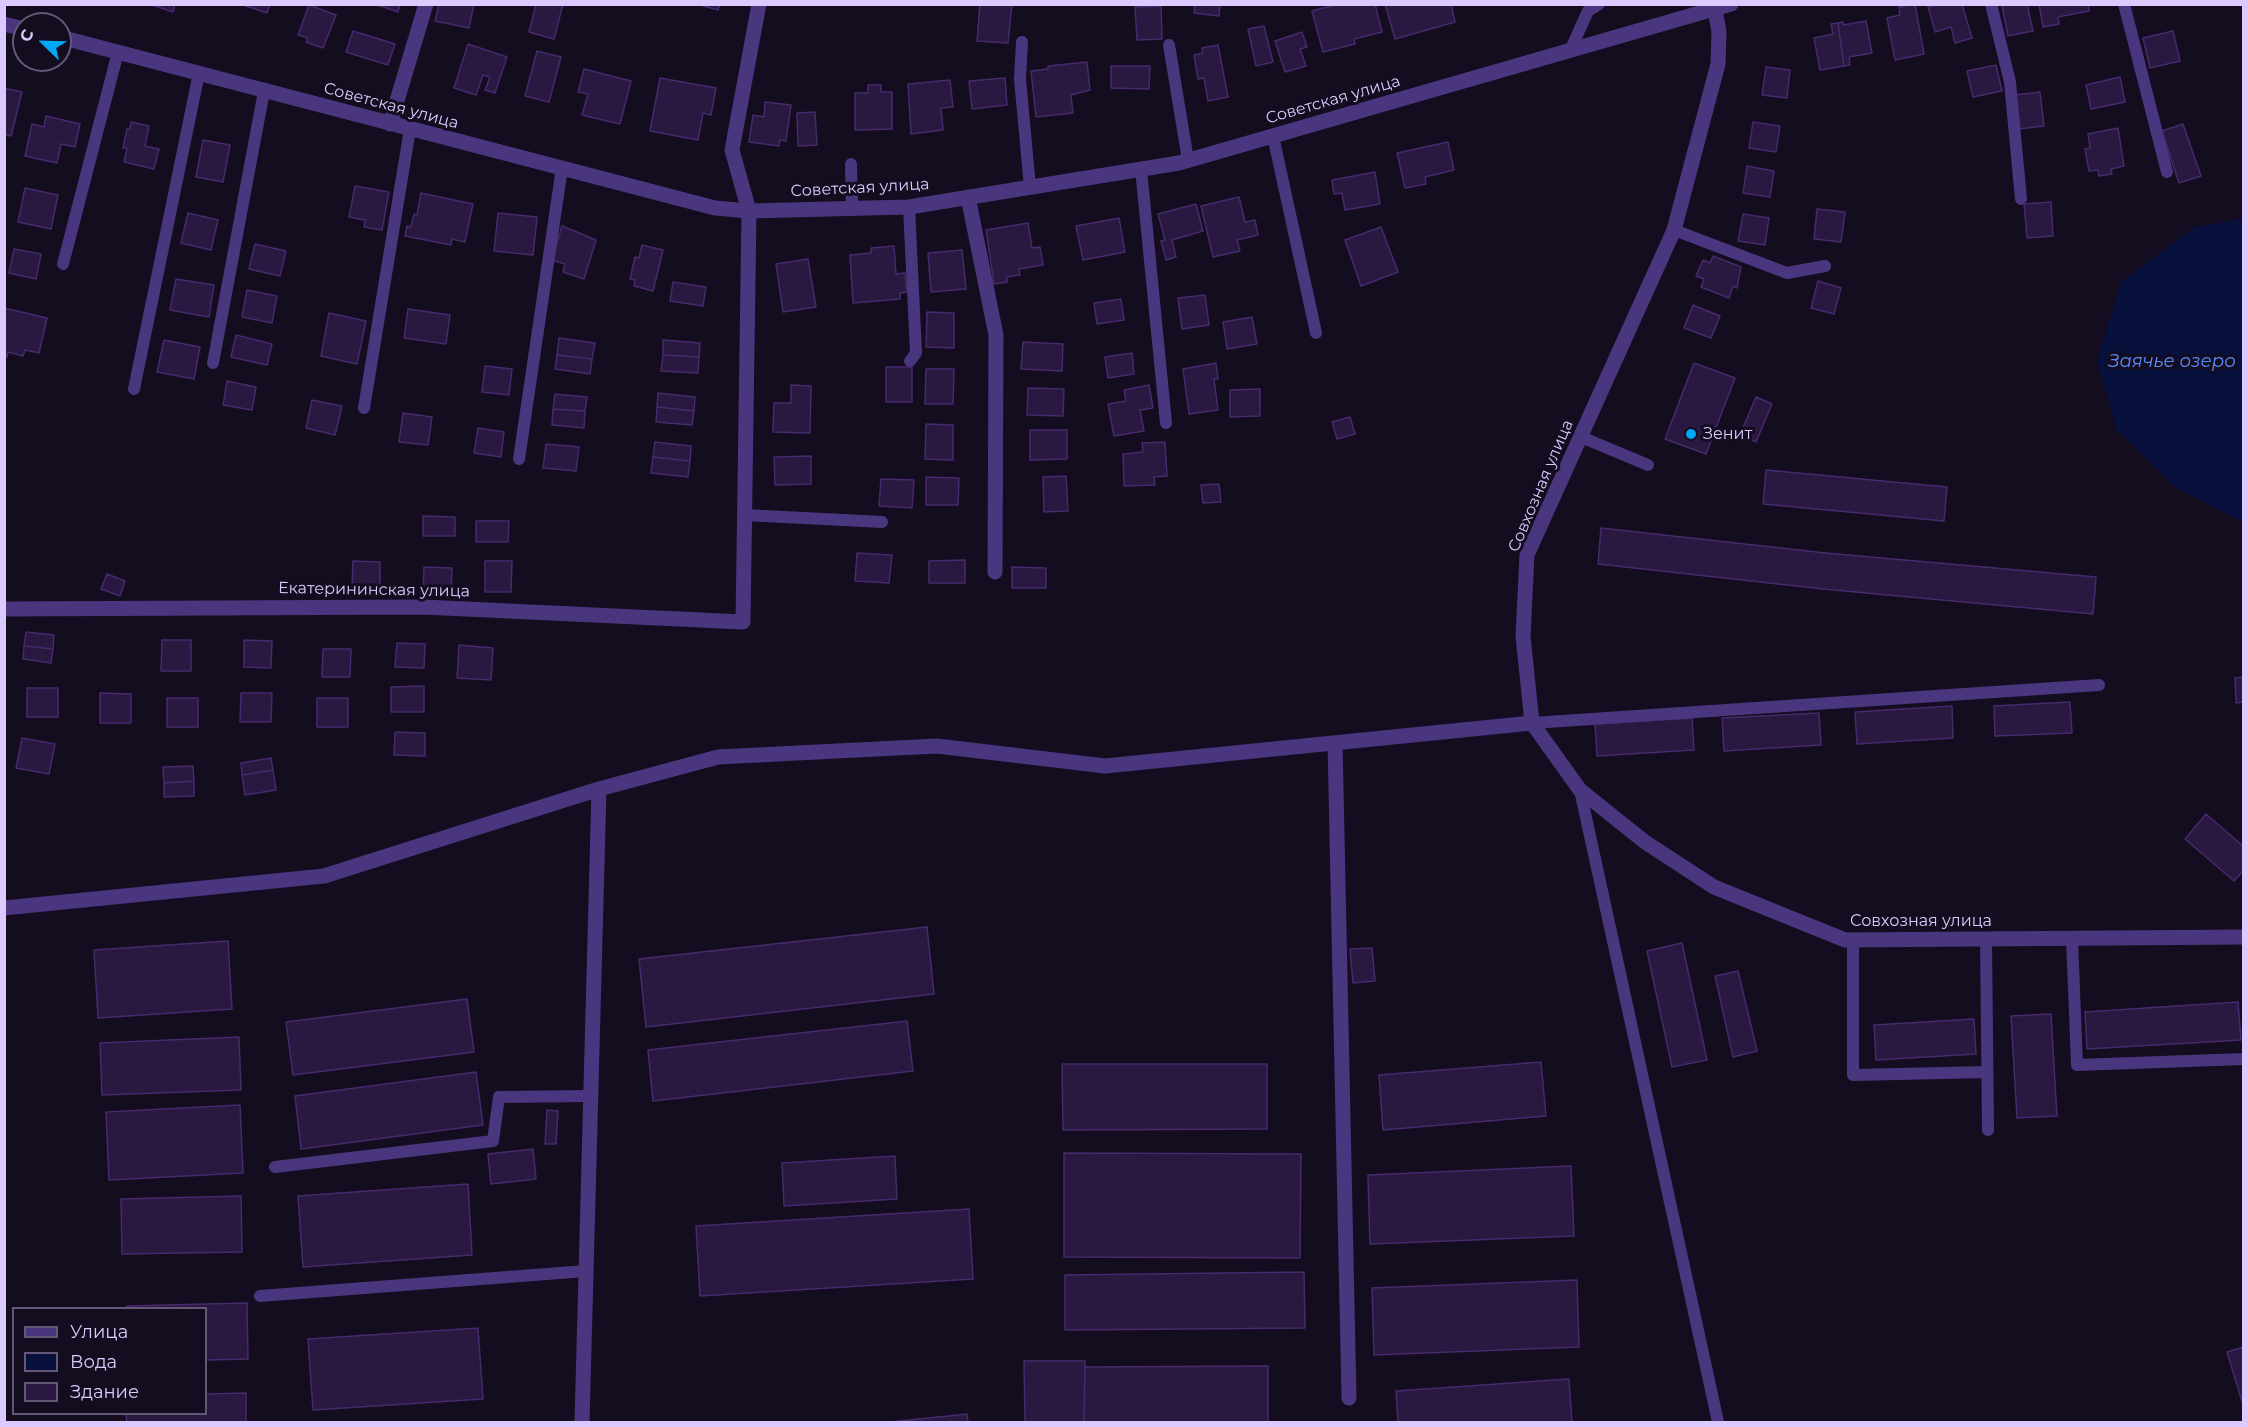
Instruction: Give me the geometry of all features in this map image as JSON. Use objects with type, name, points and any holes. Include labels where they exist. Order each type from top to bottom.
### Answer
[{"type":"street","points":[[390,124],[426,4]]},
{"type":"street","points":[[745,515],[749,211],[732,150],[759,4]]},
{"type":"street","name":"Советская улица","points":[[72,41],[714,208],[749,211],[909,207],[1188,160],[1731,4]]},
{"type":"street","name":"Совхозная улица","points":[[1717,7],[1718,64],[1674,230],[1527,555],[1522,636],[1532,723],[1580,789],[1645,842],[1714,887],[1845,940],[2244,937]]},
{"type":"street","points":[[968,197],[996,335],[995,573]]},
{"type":"street","name":"Екатерининская улица","points":[[4,609],[423,607],[743,622],[745,515]]},
{"type":"street","points":[[4,908],[324,876],[599,789],[718,757],[937,746],[1105,766],[1532,723]]},
{"type":"street","points":[[1335,743],[1349,1398]]},
{"type":"street","points":[[582,1422],[599,789]]},
{"type":"lane","points":[[1570,51],[1588,11],[1599,4]]},
{"type":"lane","points":[[1991,4],[2010,82],[2021,199]]},
{"type":"lane","points":[[2124,4],[2167,172]]},
{"type":"lane","points":[[1022,42],[1020,79],[1030,187]]},
{"type":"lane","points":[[1169,45],[1188,160]]},
{"type":"lane","points":[[63,264],[118,52]]},
{"type":"lane","points":[[134,389],[200,74]]},
{"type":"lane","points":[[213,363],[264,91]]},
{"type":"lane","points":[[364,408],[410,129]]},
{"type":"lane","points":[[1273,136],[1316,333]]},
{"type":"lane","points":[[851,164],[852,208]]},
{"type":"lane","points":[[519,459],[562,168]]},
{"type":"lane","points":[[1141,169],[1166,423]]},
{"type":"lane","points":[[909,207],[916,353],[910,361]]},
{"type":"lane","points":[[1674,230],[1787,273],[1825,266]]},
{"type":"lane","points":[[1581,437],[1648,465]]},
{"type":"lane","points":[[745,515],[882,522]]},
{"type":"lane","points":[[1532,723],[2099,685]]},
{"type":"lane","points":[[1580,789],[1718,1422]]},
{"type":"lane","points":[[1986,939],[1988,1130]]},
{"type":"lane","points":[[2072,939],[2077,1065],[2244,1059]]},
{"type":"lane","points":[[1853,940],[1854,1075],[1987,1072]]},
{"type":"lane","points":[[275,1167],[493,1142],[499,1097],[591,1096]]},
{"type":"lane","points":[[260,1296],[586,1271]]},
{"type":"water","name":"Заячье озеро","points":[[2244,218],[2243,522],[2176,488],[2117,430],[2097,361],[2121,282],[2193,228]]},
{"type":"building","points":[[149,4],[175,4],[173,12]]},
{"type":"building","points":[[240,4],[270,4],[267,13]]},
{"type":"building","points":[[375,4],[400,4],[398,12]]},
{"type":"building","points":[[439,4],[474,4],[469,28],[435,21]]},
{"type":"building","points":[[536,4],[563,4],[554,39],[529,32]]},
{"type":"building","points":[[696,4],[720,4],[718,10]]},
{"type":"building","points":[[980,4],[1012,4],[1008,43],[977,41]]},
{"type":"building","points":[[1195,4],[1220,4],[1219,16],[1194,13]]},
{"type":"building","points":[[1338,4],[1375,4],[1382,32],[1354,39],[1355,44],[1323,52],[1312,11]]},
{"type":"building","points":[[1385,4],[1451,4],[1455,22],[1395,39]]},
{"type":"building","points":[[1915,4],[1924,54],[1895,60],[1887,18],[1900,15],[1899,7]]},
{"type":"building","points":[[1962,4],[1972,38],[1955,43],[1951,27],[1935,32],[1928,6]]},
{"type":"building","points":[[2027,4],[2033,31],[2008,36],[2002,6]]},
{"type":"building","points":[[2039,4],[2088,4],[2089,11],[2058,17],[2059,24],[2043,27]]},
{"type":"building","points":[[309,5],[336,15],[323,48],[306,42],[308,38],[298,35]]},
{"type":"building","points":[[1161,6],[1162,39],[1137,40],[1135,7]]},
{"type":"building","points":[[1866,21],[1872,53],[1849,57],[1850,65],[1844,66],[1838,23],[1843,22],[1843,25]]},
{"type":"building","points":[[1838,23],[1844,66],[1820,70],[1814,38],[1833,34],[1831,24]]},
{"type":"building","points":[[1264,26],[1273,62],[1256,66],[1248,29]]},
{"type":"building","points":[[353,31],[395,44],[388,65],[346,52]]},
{"type":"building","points":[[2173,31],[2180,61],[2150,68],[2143,38]]},
{"type":"building","points":[[1302,32],[1307,47],[1300,49],[1306,66],[1285,72],[1275,41]]},
{"type":"building","points":[[468,44],[507,57],[495,93],[485,90],[490,77],[483,75],[476,95],[454,88]]},
{"type":"building","points":[[1218,45],[1228,97],[1208,101],[1204,78],[1198,79],[1194,55],[1203,53],[1202,48]]},
{"type":"building","points":[[537,51],[561,57],[549,102],[525,96]]},
{"type":"building","points":[[1087,62],[1090,90],[1071,95],[1073,113],[1036,117],[1031,71],[1048,69],[1048,66]]},
{"type":"building","points":[[1996,65],[2002,91],[1973,97],[1967,71]]},
{"type":"building","points":[[1111,66],[1150,66],[1149,89],[1111,88]]},
{"type":"building","points":[[1766,67],[1790,70],[1787,98],[1762,95]]},
{"type":"building","points":[[584,69],[631,81],[620,124],[582,115],[588,94],[578,92]]},
{"type":"building","points":[[2120,77],[2125,102],[2091,109],[2086,85]]},
{"type":"building","points":[[660,78],[716,88],[711,115],[703,113],[698,140],[650,131]]},
{"type":"building","points":[[1005,78],[1007,105],[972,109],[969,81]]},
{"type":"building","points":[[950,80],[953,107],[941,108],[943,130],[911,134],[908,84]]},
{"type":"building","points":[[868,85],[881,85],[881,92],[892,92],[892,129],[855,130],[855,93],[868,93]]},
{"type":"building","points":[[4,88],[22,92],[11,136],[4,134]]},
{"type":"building","points":[[2040,92],[2044,126],[2019,129],[2015,95]]},
{"type":"building","points":[[765,102],[791,105],[786,141],[780,140],[779,146],[749,142],[753,115],[764,117]]},
{"type":"building","points":[[815,112],[817,145],[798,146],[797,113]]},
{"type":"building","points":[[46,116],[80,124],[75,147],[61,144],[57,163],[25,156],[32,124],[44,127]]},
{"type":"building","points":[[131,122],[149,126],[145,146],[159,149],[154,169],[124,162],[127,148],[123,148]]},
{"type":"building","points":[[1753,122],[1780,126],[1776,152],[1749,148]]},
{"type":"building","points":[[2183,124],[2201,176],[2179,183],[2162,131]]},
{"type":"building","points":[[2118,128],[2124,166],[2111,169],[2112,174],[2099,176],[2098,170],[2089,171],[2085,149],[2090,148],[2088,134]]},
{"type":"building","points":[[203,140],[230,145],[223,182],[196,177]]},
{"type":"building","points":[[1448,142],[1454,170],[1425,177],[1426,184],[1405,188],[1397,153]]},
{"type":"building","points":[[1747,166],[1774,171],[1770,197],[1743,193]]},
{"type":"building","points":[[1375,172],[1380,204],[1345,210],[1342,193],[1334,194],[1332,180]]},
{"type":"building","points":[[355,186],[389,192],[382,230],[364,227],[365,220],[349,217]]},
{"type":"building","points":[[25,188],[58,195],[51,229],[18,222]]},
{"type":"building","points":[[421,193],[473,204],[465,242],[452,239],[451,245],[405,236],[407,226],[411,227],[414,214],[417,215]]},
{"type":"building","points":[[1239,197],[1245,222],[1255,220],[1258,235],[1237,240],[1240,251],[1213,257],[1201,206]]},
{"type":"building","points":[[2051,202],[2053,236],[2027,238],[2024,204]]},
{"type":"building","points":[[1196,204],[1203,231],[1172,240],[1176,257],[1166,260],[1161,241],[1165,240],[1158,214]]},
{"type":"building","points":[[1817,209],[1845,212],[1841,242],[1814,239]]},
{"type":"building","points":[[188,213],[218,220],[211,250],[181,243]]},
{"type":"building","points":[[498,213],[537,217],[533,255],[494,251]]},
{"type":"building","points":[[1743,214],[1769,218],[1765,245],[1738,241]]},
{"type":"building","points":[[1119,218],[1125,252],[1083,260],[1076,226]]},
{"type":"building","points":[[1028,223],[1032,248],[1040,247],[1043,265],[1019,269],[1020,275],[1007,277],[1007,282],[994,284],[986,230]]},
{"type":"building","points":[[562,226],[596,240],[584,279],[563,272],[565,264],[552,260]]},
{"type":"building","points":[[1381,227],[1398,272],[1361,286],[1345,240]]},
{"type":"building","points":[[255,244],[286,251],[280,276],[249,269]]},
{"type":"building","points":[[642,245],[663,250],[653,291],[634,286],[635,280],[630,279],[635,257],[639,258]]},
{"type":"building","points":[[894,246],[896,274],[905,273],[907,292],[900,293],[900,299],[853,303],[850,255],[871,253],[871,248]]},
{"type":"building","points":[[14,249],[41,254],[36,279],[9,273]]},
{"type":"building","points":[[962,250],[966,289],[931,292],[928,253]]},
{"type":"building","points":[[1713,256],[1741,267],[1737,288],[1733,286],[1729,298],[1701,287],[1704,279],[1696,276],[1703,260],[1710,263]]},
{"type":"building","points":[[808,259],[816,307],[783,312],[776,264]]},
{"type":"building","points":[[176,279],[214,285],[209,317],[170,310]]},
{"type":"building","points":[[1818,281],[1841,288],[1834,314],[1811,308]]},
{"type":"building","points":[[673,282],[706,287],[703,306],[670,301]]},
{"type":"building","points":[[247,290],[277,296],[272,323],[242,317]]},
{"type":"building","points":[[1205,295],[1209,325],[1182,329],[1178,298]]},
{"type":"building","points":[[1121,299],[1124,320],[1097,324],[1094,303]]},
{"type":"building","points":[[1693,305],[1720,316],[1711,338],[1684,328]]},
{"type":"building","points":[[4,308],[47,318],[39,353],[25,350],[23,356],[8,352],[7,357],[4,356]]},
{"type":"building","points":[[408,309],[450,315],[446,344],[404,338]]},
{"type":"building","points":[[927,312],[954,313],[954,348],[926,347]]},
{"type":"building","points":[[329,313],[366,321],[357,364],[321,356]]},
{"type":"building","points":[[1252,317],[1257,344],[1227,349],[1223,322]]},
{"type":"building","points":[[236,335],[272,344],[267,365],[231,357]]},
{"type":"building","points":[[559,338],[595,343],[592,359],[557,355]]},
{"type":"building","points":[[164,340],[200,347],[194,379],[157,372]]},
{"type":"building","points":[[663,340],[700,343],[699,357],[663,355]]},
{"type":"building","points":[[1023,342],[1063,344],[1062,371],[1021,369]]},
{"type":"building","points":[[1132,353],[1134,374],[1108,378],[1105,357]]},
{"type":"building","points":[[557,355],[592,359],[590,374],[555,369]]},
{"type":"building","points":[[663,355],[699,357],[698,373],[661,371]]},
{"type":"building","points":[[1216,363],[1218,379],[1214,379],[1218,410],[1189,414],[1183,369]]},
{"type":"building","points":[[1694,363],[1735,378],[1706,454],[1665,439]]},
{"type":"building","points":[[485,366],[512,369],[509,395],[482,392]]},
{"type":"building","points":[[886,367],[912,367],[912,402],[886,402]]},
{"type":"building","points":[[926,369],[954,369],[953,404],[925,404]]},
{"type":"building","points":[[227,381],[256,387],[252,410],[223,405]]},
{"type":"building","points":[[791,385],[811,386],[810,433],[773,432],[774,403],[791,403]]},
{"type":"building","points":[[1149,385],[1153,408],[1140,410],[1144,431],[1114,436],[1108,404],[1126,401],[1124,390]]},
{"type":"building","points":[[1028,388],[1064,389],[1063,416],[1027,415]]},
{"type":"building","points":[[1260,389],[1260,416],[1230,417],[1230,390]]},
{"type":"building","points":[[658,393],[695,397],[694,411],[657,407]]},
{"type":"building","points":[[555,394],[587,397],[585,411],[553,409]]},
{"type":"building","points":[[1756,397],[1772,404],[1756,442],[1740,435]]},
{"type":"building","points":[[312,400],[342,406],[335,435],[306,428]]},
{"type":"building","points":[[657,407],[694,411],[692,425],[656,422]]},
{"type":"building","points":[[553,409],[585,411],[584,428],[552,425]]},
{"type":"building","points":[[403,413],[432,417],[428,445],[399,442]]},
{"type":"building","points":[[1350,417],[1355,434],[1337,439],[1332,422]]},
{"type":"building","points":[[926,424],[953,425],[953,460],[925,459]]},
{"type":"building","points":[[478,428],[504,432],[501,457],[474,453]]},
{"type":"building","points":[[1030,430],[1067,430],[1067,459],[1030,460]]},
{"type":"building","points":[[655,442],[691,446],[690,461],[653,457]]},
{"type":"building","points":[[1165,442],[1167,476],[1154,477],[1155,485],[1124,486],[1123,454],[1143,452],[1142,443]]},
{"type":"building","points":[[546,444],[579,447],[576,471],[543,468]]},
{"type":"building","points":[[811,456],[811,484],[775,485],[774,457]]},
{"type":"building","points":[[653,457],[690,461],[688,477],[651,473]]},
{"type":"building","points":[[1766,470],[1947,487],[1944,521],[1763,504]]},
{"type":"building","points":[[1066,476],[1068,511],[1044,512],[1043,477]]},
{"type":"building","points":[[926,477],[959,478],[958,505],[926,505]]},
{"type":"building","points":[[881,479],[914,480],[912,508],[879,506]]},
{"type":"building","points":[[1219,484],[1221,502],[1203,503],[1201,485]]},
{"type":"building","points":[[423,516],[455,517],[455,536],[423,536]]},
{"type":"building","points":[[476,521],[509,521],[508,542],[476,542]]},
{"type":"building","points":[[1601,528],[1826,553],[2096,577],[2093,614],[1823,589],[1598,564]]},
{"type":"building","points":[[857,553],[892,555],[889,583],[855,581]]},
{"type":"building","points":[[965,560],[965,583],[929,583],[929,561]]},
{"type":"building","points":[[353,561],[380,562],[380,590],[352,589]]},
{"type":"building","points":[[485,561],[512,561],[511,592],[485,592]]},
{"type":"building","points":[[424,567],[452,568],[451,595],[423,594]]},
{"type":"building","points":[[1012,567],[1046,568],[1046,588],[1012,588]]},
{"type":"building","points":[[107,574],[125,581],[120,596],[101,589]]},
{"type":"building","points":[[26,632],[54,635],[53,649],[24,646]]},
{"type":"building","points":[[162,640],[191,640],[191,671],[161,671]]},
{"type":"building","points":[[244,640],[272,641],[271,668],[244,667]]},
{"type":"building","points":[[397,643],[425,644],[424,668],[395,667]]},
{"type":"building","points":[[459,645],[493,648],[491,680],[457,678]]},
{"type":"building","points":[[24,646],[53,649],[51,663],[23,659]]},
{"type":"building","points":[[323,649],[351,649],[350,677],[322,677]]},
{"type":"building","points":[[2244,677],[2244,702],[2236,703],[2235,678]]},
{"type":"building","points":[[424,686],[424,712],[391,712],[391,687]]},
{"type":"building","points":[[27,688],[58,688],[58,717],[27,717]]},
{"type":"building","points":[[100,693],[131,694],[131,723],[100,723]]},
{"type":"building","points":[[241,693],[272,693],[271,722],[240,722]]},
{"type":"building","points":[[167,698],[198,698],[198,727],[167,727]]},
{"type":"building","points":[[317,698],[348,698],[348,727],[317,727]]},
{"type":"building","points":[[2070,702],[2072,733],[1995,736],[1994,706]]},
{"type":"building","points":[[1952,706],[1953,738],[1857,744],[1855,712]]},
{"type":"building","points":[[1819,713],[1821,745],[1724,751],[1722,718]]},
{"type":"building","points":[[1692,718],[1694,750],[1597,756],[1595,724]]},
{"type":"building","points":[[395,732],[425,733],[425,756],[394,755]]},
{"type":"building","points":[[22,738],[55,744],[49,774],[16,768]]},
{"type":"building","points":[[271,758],[273,770],[242,775],[241,763]]},
{"type":"building","points":[[193,766],[194,781],[164,783],[163,767]]},
{"type":"building","points":[[273,770],[276,790],[245,795],[242,775]]},
{"type":"building","points":[[194,781],[194,796],[164,797],[164,783]]},
{"type":"building","points":[[2206,814],[2244,847],[2244,870],[2234,881],[2185,839]]},
{"type":"building","points":[[927,927],[934,994],[646,1027],[639,959]]},
{"type":"building","points":[[228,941],[232,1009],[98,1018],[94,950]]},
{"type":"building","points":[[1682,943],[1707,1060],[1672,1067],[1647,951]]},
{"type":"building","points":[[1372,948],[1375,981],[1353,983],[1350,949]]},
{"type":"building","points":[[1738,971],[1757,1051],[1733,1057],[1715,976]]},
{"type":"building","points":[[467,999],[474,1052],[293,1075],[286,1022]]},
{"type":"building","points":[[2238,1002],[2241,1040],[2087,1049],[2085,1012]]},
{"type":"building","points":[[2051,1014],[2057,1116],[2017,1118],[2011,1016]]},
{"type":"building","points":[[1974,1019],[1976,1054],[1876,1060],[1874,1025]]},
{"type":"building","points":[[907,1021],[913,1071],[653,1101],[648,1050]]},
{"type":"building","points":[[239,1037],[241,1090],[102,1095],[100,1043]]},
{"type":"building","points":[[1541,1062],[1546,1116],[1383,1130],[1379,1075]]},
{"type":"building","points":[[1062,1064],[1267,1064],[1267,1129],[1063,1130]]},
{"type":"building","points":[[476,1072],[483,1125],[301,1149],[295,1096]]},
{"type":"building","points":[[240,1105],[243,1173],[109,1180],[106,1112]]},
{"type":"building","points":[[547,1110],[558,1111],[556,1144],[545,1144]]},
{"type":"building","points":[[533,1149],[536,1179],[491,1184],[488,1154]]},
{"type":"building","points":[[1064,1153],[1301,1154],[1300,1258],[1064,1257]]},
{"type":"building","points":[[895,1156],[897,1199],[784,1206],[782,1163]]},
{"type":"building","points":[[1571,1166],[1574,1236],[1370,1244],[1368,1175]]},
{"type":"building","points":[[468,1184],[472,1255],[303,1267],[298,1196]]},
{"type":"building","points":[[241,1196],[242,1252],[122,1254],[121,1199]]},
{"type":"building","points":[[969,1209],[973,1279],[700,1296],[696,1226]]},
{"type":"building","points":[[1304,1272],[1305,1328],[1065,1330],[1065,1275]]},
{"type":"building","points":[[1577,1280],[1579,1347],[1374,1355],[1372,1288]]},
{"type":"building","points":[[247,1303],[248,1359],[207,1360],[207,1307],[127,1306]]},
{"type":"building","points":[[478,1328],[483,1399],[313,1410],[308,1339]]},
{"type":"building","points":[[2244,1347],[2244,1408],[2227,1352]]},
{"type":"building","points":[[1024,1361],[1085,1361],[1084,1422],[1025,1422]]},
{"type":"building","points":[[1268,1366],[1268,1422],[1084,1422],[1085,1367]]},
{"type":"building","points":[[1569,1379],[1572,1422],[1398,1422],[1396,1391]]},
{"type":"building","points":[[246,1393],[246,1422],[127,1422],[126,1415],[207,1415],[207,1394]]},
{"type":"building","points":[[967,1414],[968,1422],[890,1422]]},
{"type":"place","name":"Зенит","points":[[1691,434]]}]
